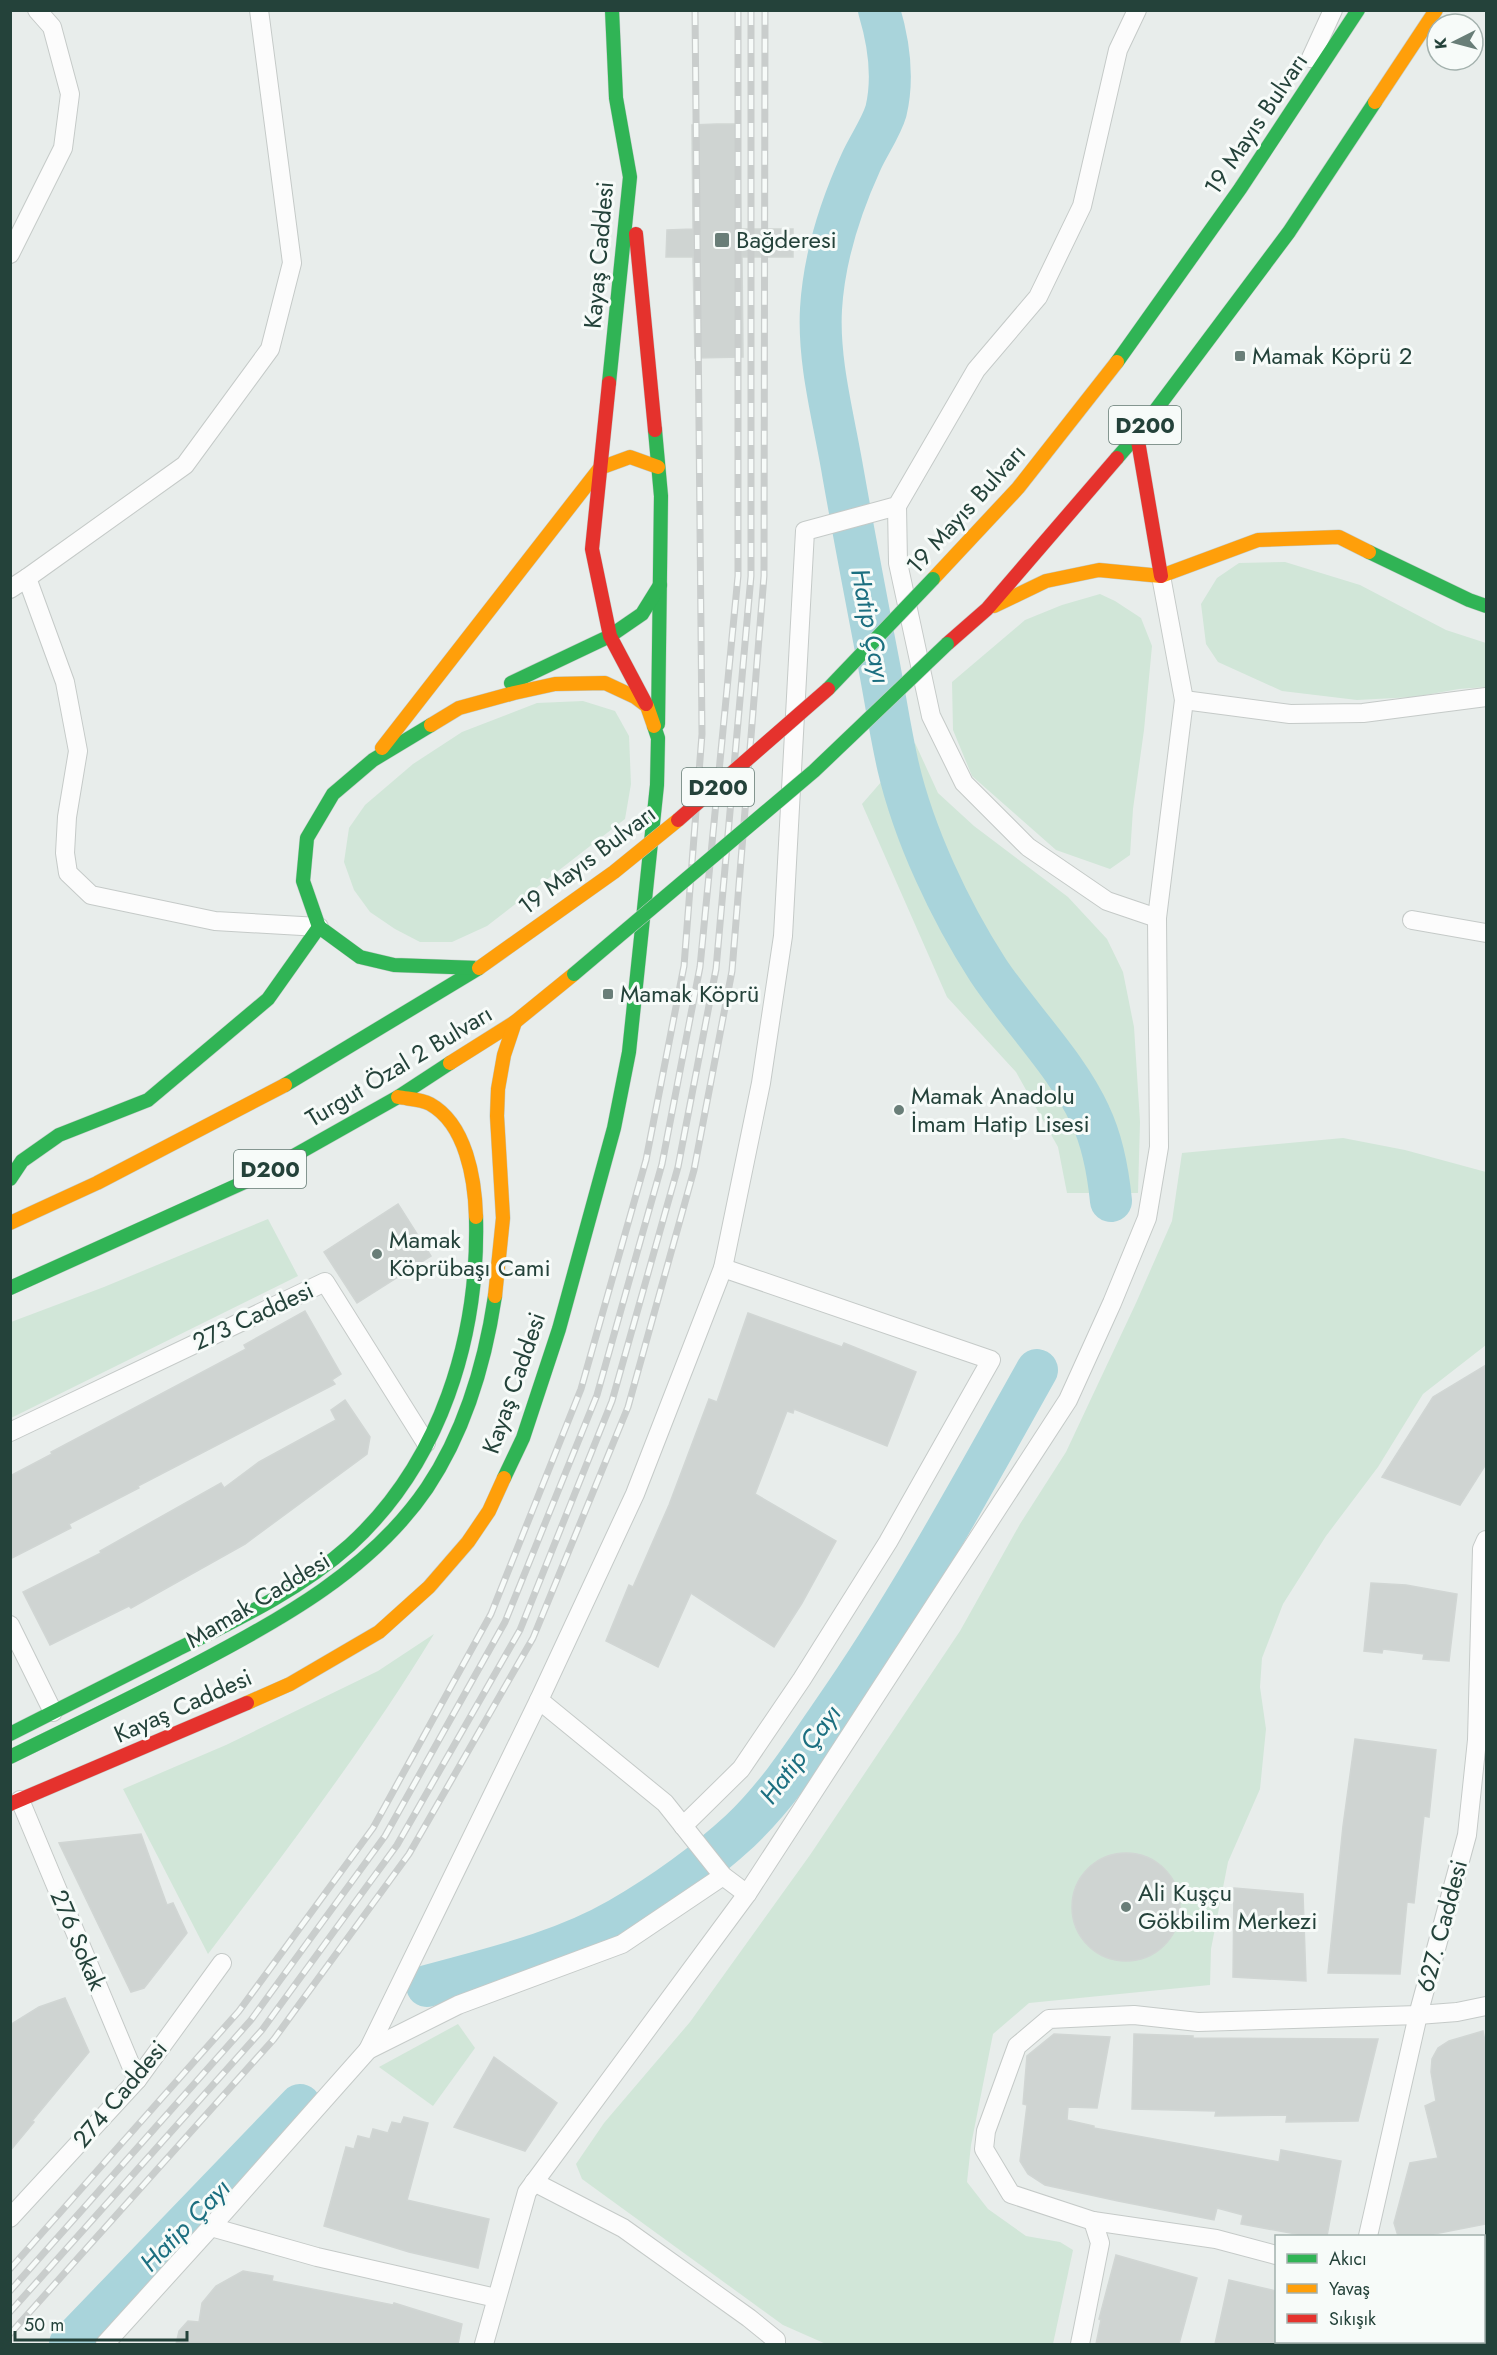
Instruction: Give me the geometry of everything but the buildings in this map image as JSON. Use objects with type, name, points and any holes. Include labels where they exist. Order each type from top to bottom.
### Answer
[{"type":"main road","name":"Kayaş Caddesi","points":[[15,1802],[290,1684],[379,1632],[429,1587],[468,1542],[489,1511],[522,1438],[559,1329],[614,1128],[629,1052],[657,785],[658,738],[647,705],[610,636],[592,549],[630,177],[616,99],[612,10]]},
{"type":"main road","name":"19 Mayıs Bulvarı","points":[[479,968],[614,872],[713,791],[837,681],[1028,477],[1113,368],[1267,152],[1358,10]]},
{"type":"main road","name":"D200","points":[[987,609],[1137,435],[1289,232],[1436,10]]},
{"type":"main road","points":[[630,177],[661,496],[658,738]]},
{"type":"main road","points":[[1137,435],[1161,576]]},
{"type":"main road","points":[[373,760],[600,468],[630,457],[658,467]]},
{"type":"main road","points":[[987,609],[1046,581],[1099,570],[1161,576],[1258,540],[1340,537],[1469,600],[1486,606]]},
{"type":"main road","points":[[479,968],[394,964],[360,957],[319,927],[303,881],[307,838],[333,794],[373,760],[459,708],[610,636],[642,614],[660,585]]},
{"type":"main road","name":"Turgut Özal 2 Bulvarı","points":[[10,1288],[258,1176],[398,1097],[514,1022],[814,771],[987,609]]},
{"type":"main road","points":[[459,708],[555,684],[605,683],[647,705]]},
{"type":"main road","points":[[10,1179],[22,1161],[59,1135],[148,1100],[268,999],[319,927]]},
{"type":"main road","name":"Turgut Özal 2 Bulvarı","points":[[10,1223],[97,1184],[288,1083],[479,968]]},
{"type":"main road","name":"Mamak Caddesi","points":[[10,1757],[219,1652],[293,1610],[360,1562],[408,1514],[427,1487],[463,1418],[490,1324],[502,1239],[503,1198],[497,1118],[498,1089],[502,1060],[514,1022]]},
{"type":"main road","name":"Mamak Caddesi","points":[[10,1734],[211,1633],[283,1592],[350,1544],[394,1498],[444,1407],[459,1365],[470,1317],[478,1237],[476,1205],[467,1159],[453,1126],[430,1103],[398,1097]]},
{"type":"street","points":[[10,254],[63,148],[70,94],[52,27],[37,10]]},
{"type":"street","points":[[10,589],[185,465],[270,349],[292,263],[259,10]]},
{"type":"street","points":[[1137,10],[1118,50],[1082,206],[1038,297],[976,370],[897,506],[898,563],[931,716],[964,783],[1029,847],[1107,901],[1157,918]]},
{"type":"street","points":[[1267,152],[1333,10]]},
{"type":"street","points":[[105,2344],[368,2050],[539,1700],[635,1494],[723,1268],[761,1083],[783,936],[805,531],[897,506]]},
{"type":"street","points":[[484,2344],[527,2192],[747,1894],[1068,1400],[1147,1218],[1159,1147],[1157,918],[1184,700],[1161,576]]},
{"type":"street","points":[[27,578],[65,682],[78,751],[67,817],[65,853],[68,873],[91,895],[215,921],[319,927]]},
{"type":"street","points":[[1184,700],[1300,714],[1363,713],[1486,697]]},
{"type":"street","points":[[1412,920],[1486,933]]},
{"type":"street","points":[[689,1833],[741,1769],[802,1679],[888,1542],[991,1360],[723,1268]]},
{"type":"street","name":"273 Caddesi","points":[[10,1432],[325,1282],[426,1443]]},
{"type":"street","name":"627. Caddesi","points":[[1368,2235],[1418,2016],[1467,1835],[1482,1698],[1482,1549],[1486,1540]]},
{"type":"street","points":[[10,1625],[53,1712]]},
{"type":"street","points":[[539,1700],[665,1803],[719,1870],[747,1894]]},
{"type":"street","name":"276 Sokak","points":[[15,1802],[137,2080]]},
{"type":"street","points":[[368,2050],[458,2005],[621,1944],[719,1870]]},
{"type":"street","name":"274 Caddesi","points":[[10,2218],[137,2080],[222,1963]]},
{"type":"street","points":[[1275,2255],[1216,2239],[1093,2221],[1011,2194],[984,2149],[986,2131],[1017,2046],[1049,2019],[1134,2015],[1198,2022],[1418,2016],[1486,2006]]},
{"type":"street","points":[[534,2182],[623,2228],[749,2318],[776,2340],[776,2344]]},
{"type":"street","points":[[1080,2344],[1100,2243],[1093,2221]]},
{"type":"street","points":[[211,2228],[317,2257],[496,2298]]},
{"type":"green space","points":[[1285,562],[1360,585],[1446,630],[1486,643],[1486,687],[1414,697],[1357,700],[1282,691],[1218,662],[1206,644],[1201,604],[1217,578],[1239,563]]},
{"type":"green space","points":[[1100,594],[1141,618],[1152,646],[1133,809],[1130,855],[1110,869],[1056,850],[972,776],[953,730],[952,682],[1025,620],[1062,605]]},
{"type":"green space","points":[[583,701],[615,711],[629,736],[631,784],[625,819],[487,926],[452,942],[420,942],[370,912],[354,890],[344,862],[349,828],[365,805],[413,764],[462,732],[537,703]]},
{"type":"green space","points":[[915,743],[938,793],[974,826],[1068,897],[1107,939],[1123,972],[1134,1027],[1140,1122],[1138,1193],[1067,1193],[1058,1147],[1016,1072],[947,997],[862,804]]},
{"type":"green space","points":[[1343,1138],[1405,1150],[1486,1172],[1486,1345],[1423,1394],[1378,1467],[1326,1536],[1283,1604],[1262,1658],[1260,1687],[1266,1729],[1260,1789],[1228,1862],[1211,1949],[1210,1985],[1029,2003],[993,2034],[971,2145],[967,2182],[988,2209],[1026,2236],[1060,2242],[1073,2250],[1053,2344],[826,2344],[783,2325],[582,2179],[576,2164],[604,2123],[690,2022],[810,1855],[960,1631],[1020,1524],[1066,1452],[1136,1303],[1172,1221],[1182,1153]]},
{"type":"green space","points":[[268,1219],[298,1276],[11,1418],[11,1322],[104,1287]]},
{"type":"green space","points":[[434,1634],[353,1757],[208,1954],[123,1789],[226,1745],[378,1671]]},
{"type":"green space","points":[[458,2024],[475,2048],[433,2106],[379,2067]]},
{"type":"waterway","name":"Hatip Çayı","points":[[879,10],[890,73],[886,111],[853,179],[834,234],[823,290],[821,329],[828,391],[892,740],[913,819],[960,923],[988,970],[1069,1077],[1095,1125],[1102,1146],[1111,1201]]},
{"type":"waterway","name":"Hatip Çayı","points":[[427,1986],[501,1966],[596,1931],[667,1889],[712,1855],[753,1818],[800,1759],[887,1630],[939,1544],[1037,1370]]},
{"type":"waterway","name":"Hatip Çayı","points":[[70,2344],[300,2105]]},
{"type":"railway","points":[[10,2269],[239,2011],[373,1828],[491,1614],[581,1389],[646,1160],[684,966],[702,734],[695,10]]},
{"type":"railway","points":[[10,2291],[251,2020],[385,1836],[505,1622],[597,1395],[662,1164],[700,967],[738,576],[738,10]]},
{"type":"railway","points":[[10,2312],[262,2030],[397,1845],[520,1630],[612,1401],[678,1167],[716,969],[751,576],[751,10]]},
{"type":"railway","points":[[10,2334],[274,2039],[409,1854],[533,1638],[628,1407],[694,1170],[732,971],[764,576],[765,10]]},
{"type":"traffic: fast","points":[[609,383],[630,177],[616,98],[612,10]]},
{"type":"traffic: fast","points":[[1117,362],[1240,189],[1358,10]]},
{"type":"traffic: fast","points":[[1117,458],[1137,435],[1289,232],[1375,102]]},
{"type":"traffic: fast","points":[[655,430],[661,496],[658,724]]},
{"type":"traffic: fast","points":[[1369,552],[1486,606]]},
{"type":"traffic: fast","points":[[828,689],[933,579]]},
{"type":"traffic: fast","points":[[511,683],[610,636],[642,614],[660,585]]},
{"type":"traffic: fast","points":[[574,974],[814,771],[947,644]]},
{"type":"traffic: fast","points":[[319,927],[303,881],[307,838],[333,794],[373,760],[431,725]]},
{"type":"traffic: fast","points":[[504,1478],[523,1438],[559,1329],[614,1128],[629,1052],[657,785],[658,738],[654,726]]},
{"type":"traffic: fast","points":[[10,1179],[22,1161],[59,1135],[148,1100],[268,999],[319,927],[360,957],[394,965],[479,968]]},
{"type":"traffic: fast","points":[[285,1085],[479,968]]},
{"type":"traffic: fast","points":[[10,1288],[258,1176],[398,1097],[450,1063]]},
{"type":"traffic: fast","points":[[10,1734],[289,1590],[331,1561],[382,1512],[408,1476],[431,1436],[448,1395],[461,1352],[470,1307],[475,1262],[476,1217]]},
{"type":"traffic: fast","points":[[10,1757],[230,1646],[293,1610],[353,1567],[380,1543],[405,1517],[427,1488],[463,1420],[479,1371],[495,1296]]},
{"type":"traffic: slow","points":[[1375,102],[1436,10]]},
{"type":"traffic: slow","points":[[933,579],[1018,488],[1117,362]]},
{"type":"traffic: slow","points":[[382,748],[600,468],[630,457],[658,467]]},
{"type":"traffic: slow","points":[[994,606],[1046,581],[1099,570],[1161,576],[1258,540],[1339,537],[1369,552]]},
{"type":"traffic: slow","points":[[431,725],[459,708],[514,693],[555,684],[605,683],[635,697],[647,706],[654,726]]},
{"type":"traffic: slow","points":[[479,968],[614,872],[678,820]]},
{"type":"traffic: slow","points":[[450,1063],[515,1022],[574,974]]},
{"type":"traffic: slow","points":[[495,1296],[503,1218],[497,1116],[498,1089],[504,1055],[515,1022]]},
{"type":"traffic: slow","points":[[10,1223],[97,1183],[285,1085]]},
{"type":"traffic: slow","points":[[398,1097],[430,1104],[452,1125],[466,1154],[473,1186],[476,1217]]},
{"type":"traffic: slow","points":[[247,1703],[290,1684],[379,1632],[429,1587],[468,1542],[489,1511],[504,1478]]},
{"type":"traffic: jam","points":[[636,234],[655,430]]},
{"type":"traffic: jam","points":[[609,383],[592,549],[610,636],[646,704]]},
{"type":"traffic: jam","points":[[1137,435],[1161,576]]},
{"type":"traffic: jam","points":[[947,644],[987,609],[1117,458]]},
{"type":"traffic: jam","points":[[678,820],[828,689]]},
{"type":"traffic: jam","points":[[10,1804],[247,1703]]},
{"type":"place","name":"Bağderesi","points":[[722,240]]},
{"type":"place","name":"Mamak Köprü 2","points":[[1240,356]]},
{"type":"place","name":"Mamak Köprü","points":[[608,994]]},
{"type":"place","name":"Mamak Anadolu İmam Hatip Lisesi","points":[[899,1110]]},
{"type":"place","name":"Mamak Köprübaşı Cami","points":[[377,1254]]},
{"type":"place","name":"Ali Kuşçu Gökbilim Merkezi","points":[[1126,1907]]}]
